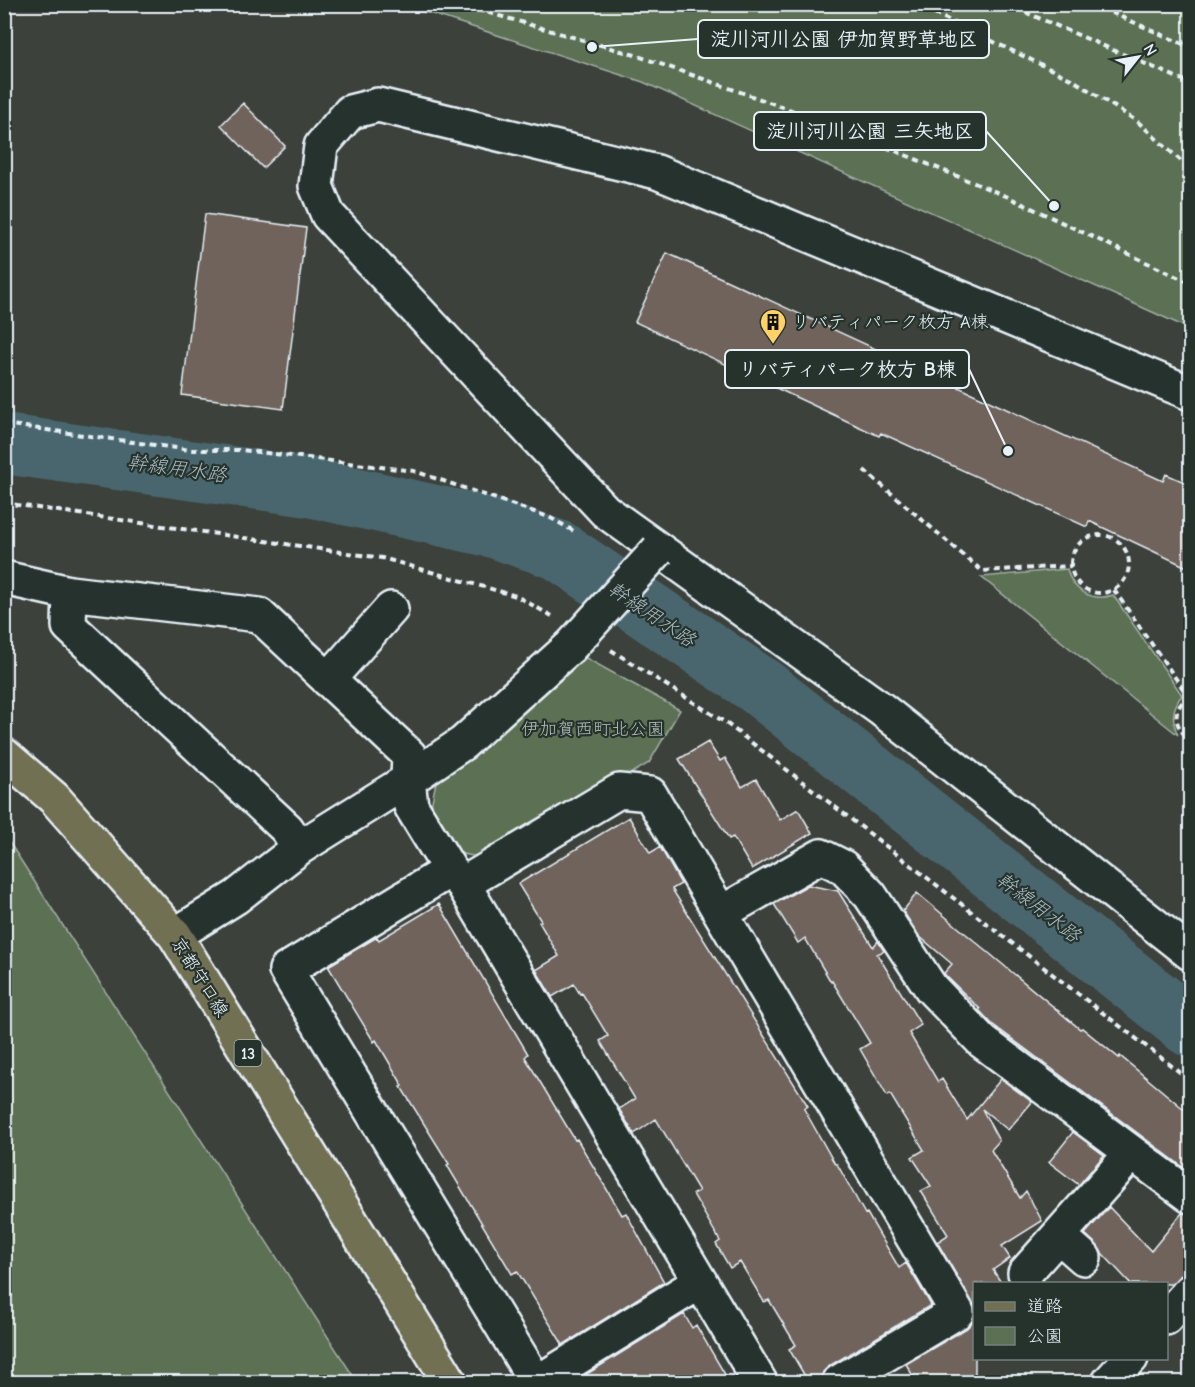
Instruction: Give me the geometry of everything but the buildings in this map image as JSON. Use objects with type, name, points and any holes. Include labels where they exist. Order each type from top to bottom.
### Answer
[{"type":"main road","name":"京都守口線","points":[[4,755],[54,798],[175,935],[450,1383]]},
{"type":"street","points":[[1191,393],[657,172],[378,105],[350,112],[321,146],[316,186],[328,215],[605,511],[881,709],[1191,953]]},
{"type":"street","points":[[175,935],[236,897],[299,848],[463,743],[577,640],[658,550]]},
{"type":"street","points":[[4,578],[70,593],[259,615],[408,755],[411,806],[760,1383]]},
{"type":"street","points":[[70,593],[69,626],[287,829],[299,848]]},
{"type":"street","points":[[328,680],[391,609]]},
{"type":"street","points":[[700,1282],[537,1383],[286,970],[619,791],[650,794],[957,1312],[839,1383]]},
{"type":"street","points":[[721,913],[821,856],[843,867],[870,895],[931,988],[983,1042],[1131,1154],[1191,1196]]},
{"type":"street","points":[[1025,1273],[1131,1154]]},
{"type":"street","points":[[1059,1236],[1084,1257]]},
{"type":"street","points":[[1168,1317],[1191,1291]]},
{"type":"street","points":[[1109,1383],[1130,1360]]},
{"type":"path","points":[[458,4],[635,55],[817,119],[1006,196],[1191,283]]},
{"type":"path","points":[[915,4],[1072,80],[1138,122],[1191,169]]},
{"type":"path","points":[[1006,4],[1191,83]]},
{"type":"path","points":[[1092,4],[1191,47]]},
{"type":"path","points":[[864,470],[982,571],[1071,566]]},
{"type":"path","points":[[4,503],[382,558],[516,596],[577,640],[726,723],[1191,1080]]},
{"type":"path","points":[[1094,535],[1104,535],[1117,540],[1124,547],[1129,556],[1128,574],[1114,590],[1105,593],[1086,589],[1074,575],[1071,566],[1073,554],[1077,545],[1085,539],[1094,535]]},
{"type":"path","points":[[1114,590],[1190,695],[1179,705],[1176,713],[1177,724],[1181,732],[1191,740]]},
{"type":"green space","points":[[360,5],[1190,5],[1190,329],[643,82],[429,13]]},
{"type":"green space","points":[[1067,569],[1073,583],[1084,593],[1098,597],[1113,595],[1182,695],[1174,714],[1174,724],[1178,735],[981,577]]},
{"type":"green space","name":"伊加賀西町北公園","points":[[586,658],[680,710],[649,763],[488,859],[458,853],[431,806],[436,782],[473,756]]},
{"type":"green space","points":[[5,841],[9,842],[357,1382],[5,1382]]},
{"type":"waterway","name":"幹線用水路","points":[[4,444],[309,487],[494,528],[558,550],[761,687],[1190,1027]]},
{"type":"place","name":"淀川河川公園 伊加賀野草地区","points":[[592,47]]},
{"type":"place","name":"淀川河川公園 三矢地区","points":[[1054,206]]},
{"type":"place","name":"リバティパーク枚方 A棟","points":[[773,345]]},
{"type":"place","name":"リバティパーク枚方 B棟","points":[[1008,451]]}]
